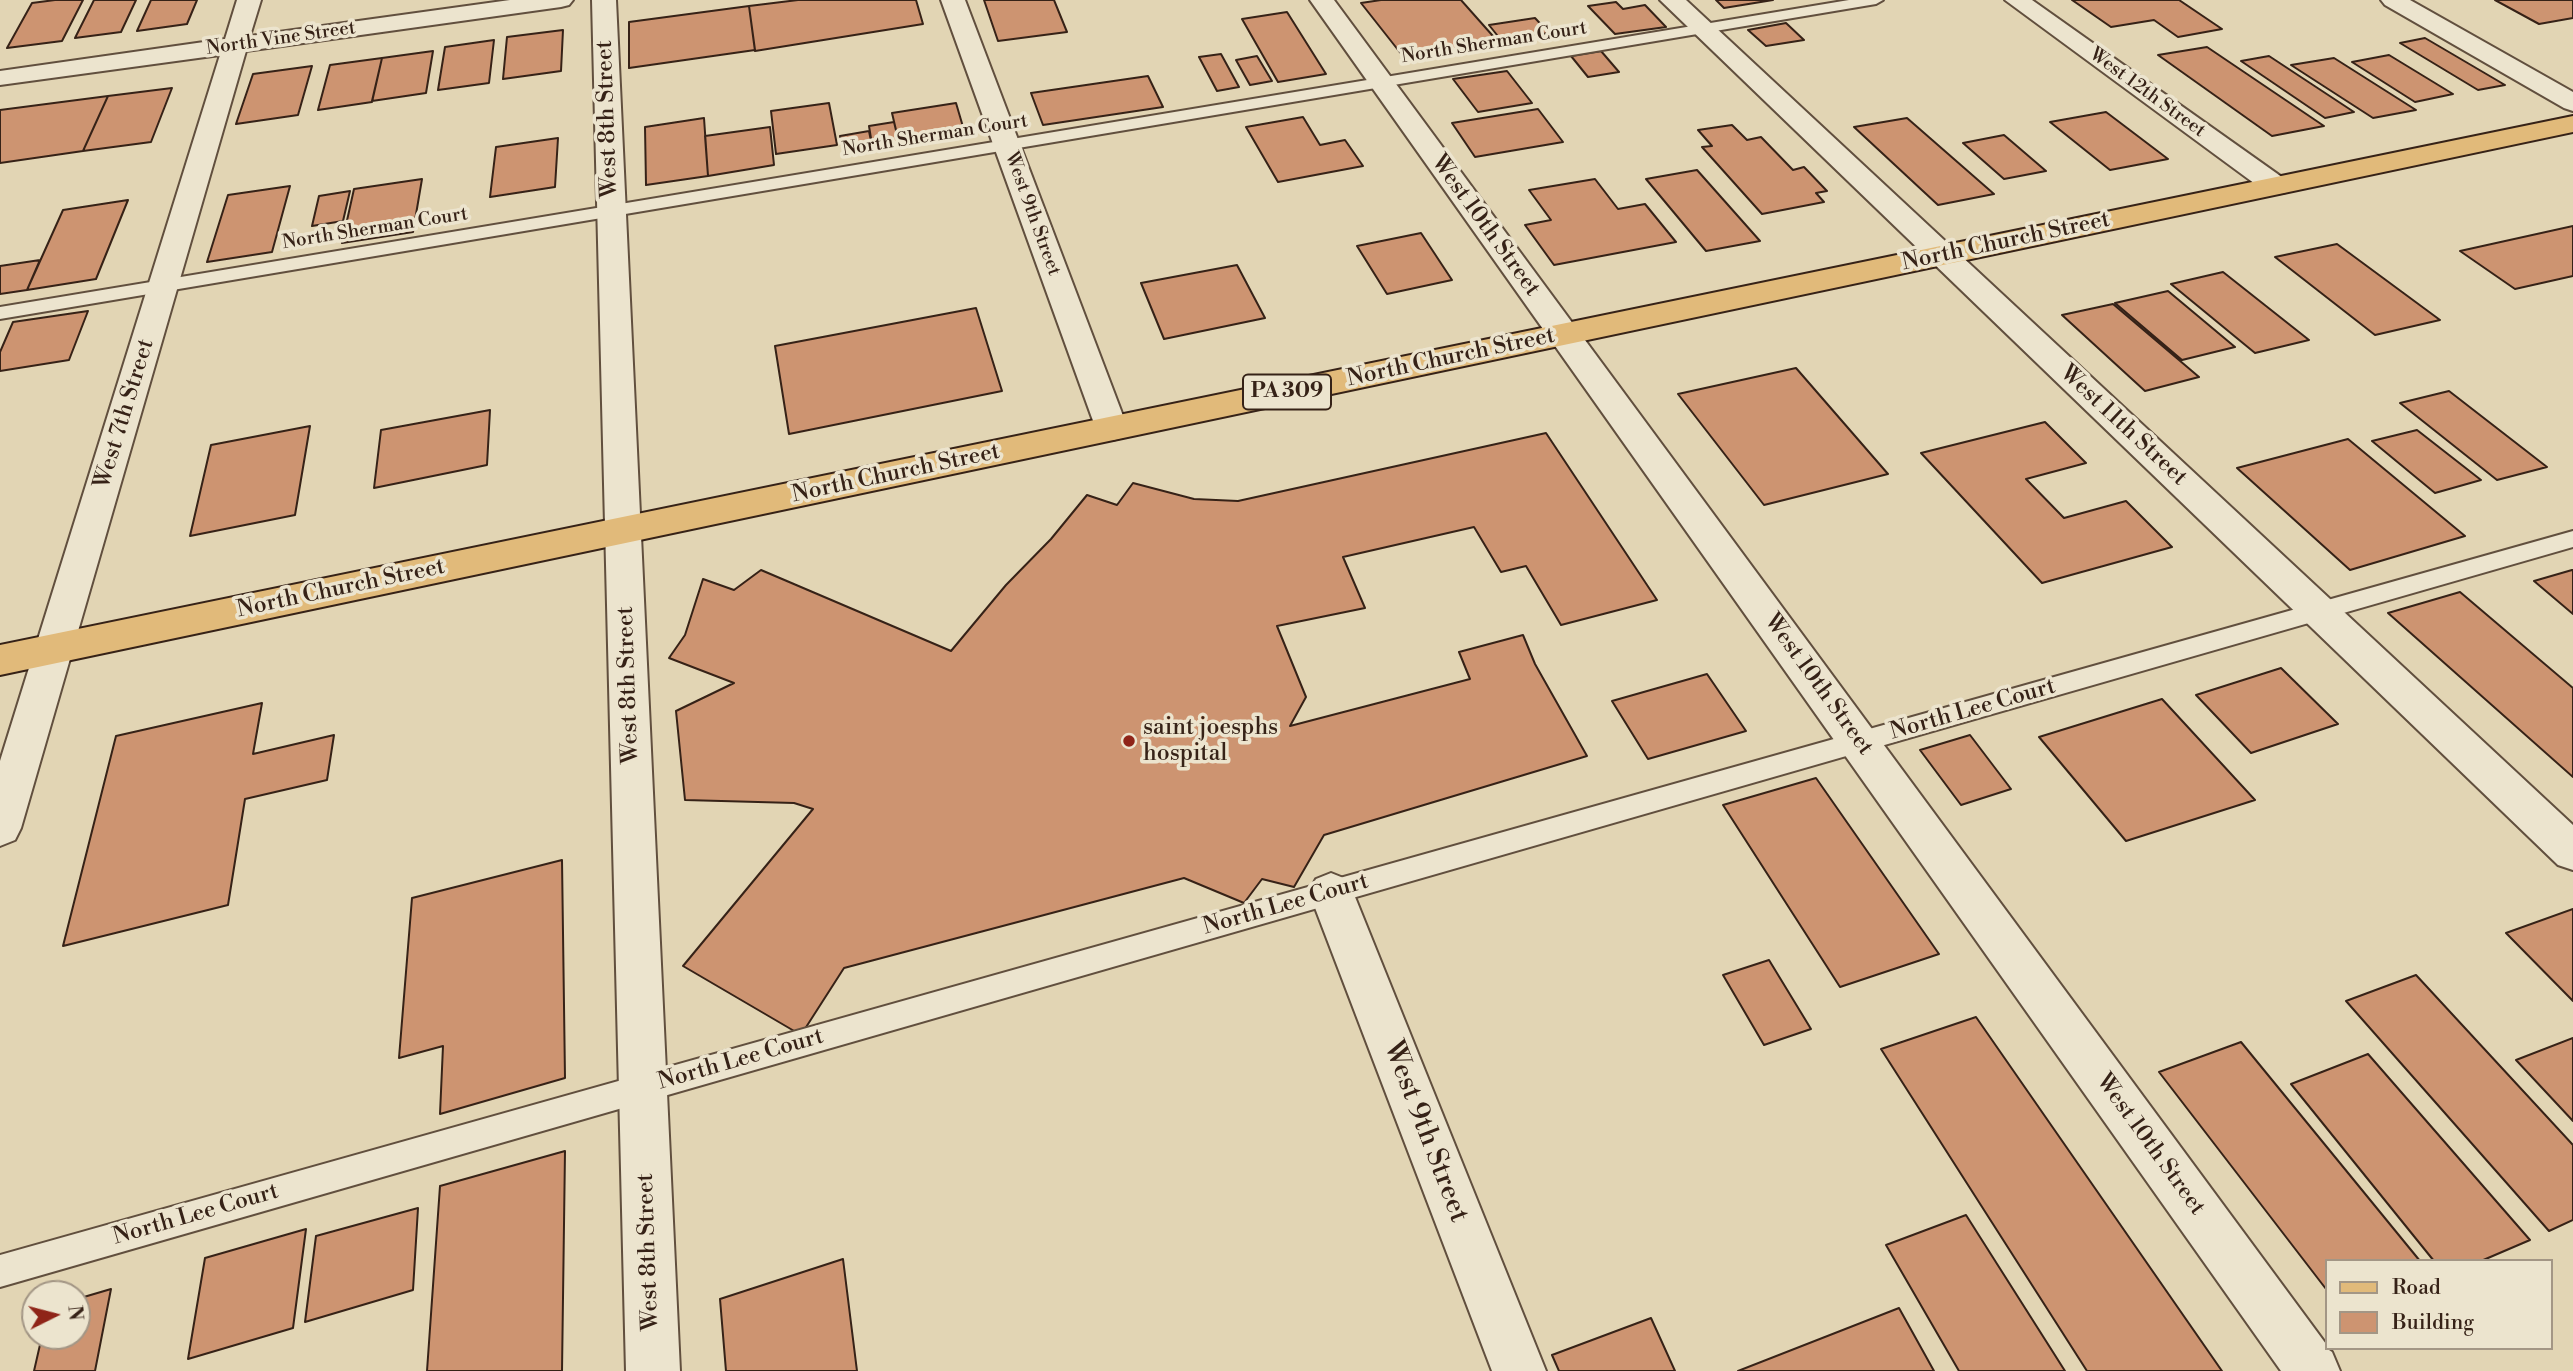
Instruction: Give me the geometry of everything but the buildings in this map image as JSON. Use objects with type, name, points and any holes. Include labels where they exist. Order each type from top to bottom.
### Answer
[{"type":"main road","name":"North Church Street","points":[[0,660],[2573,124]]},
{"type":"street","name":"West 7th Street","points":[[0,828],[249,0]]},
{"type":"street","name":"North Vine Street","points":[[0,78],[562,0]]},
{"type":"street","name":"West 8th Street","points":[[604,0],[653,1371]]},
{"type":"street","name":"West 9th Street","points":[[953,0],[1112,429]]},
{"type":"street","name":"West 10th Street","points":[[1322,0],[2313,1371]]},
{"type":"street","name":"West 11th Street","points":[[1672,0],[2573,852]]},
{"type":"street","name":"West 12th Street","points":[[2017,0],[2276,186]]},
{"type":"street","points":[[2393,0],[2573,103]]},
{"type":"street","name":"West 9th Street","points":[[1331,892],[1519,1371]]},
{"type":"lane","name":"North Sherman Court","points":[[0,313],[1876,0]]},
{"type":"lane","name":"North Lee Court","points":[[0,1271],[2573,539]]},
{"type":"place","name":"saint joesphs hospital","points":[[1129,741]]}]
